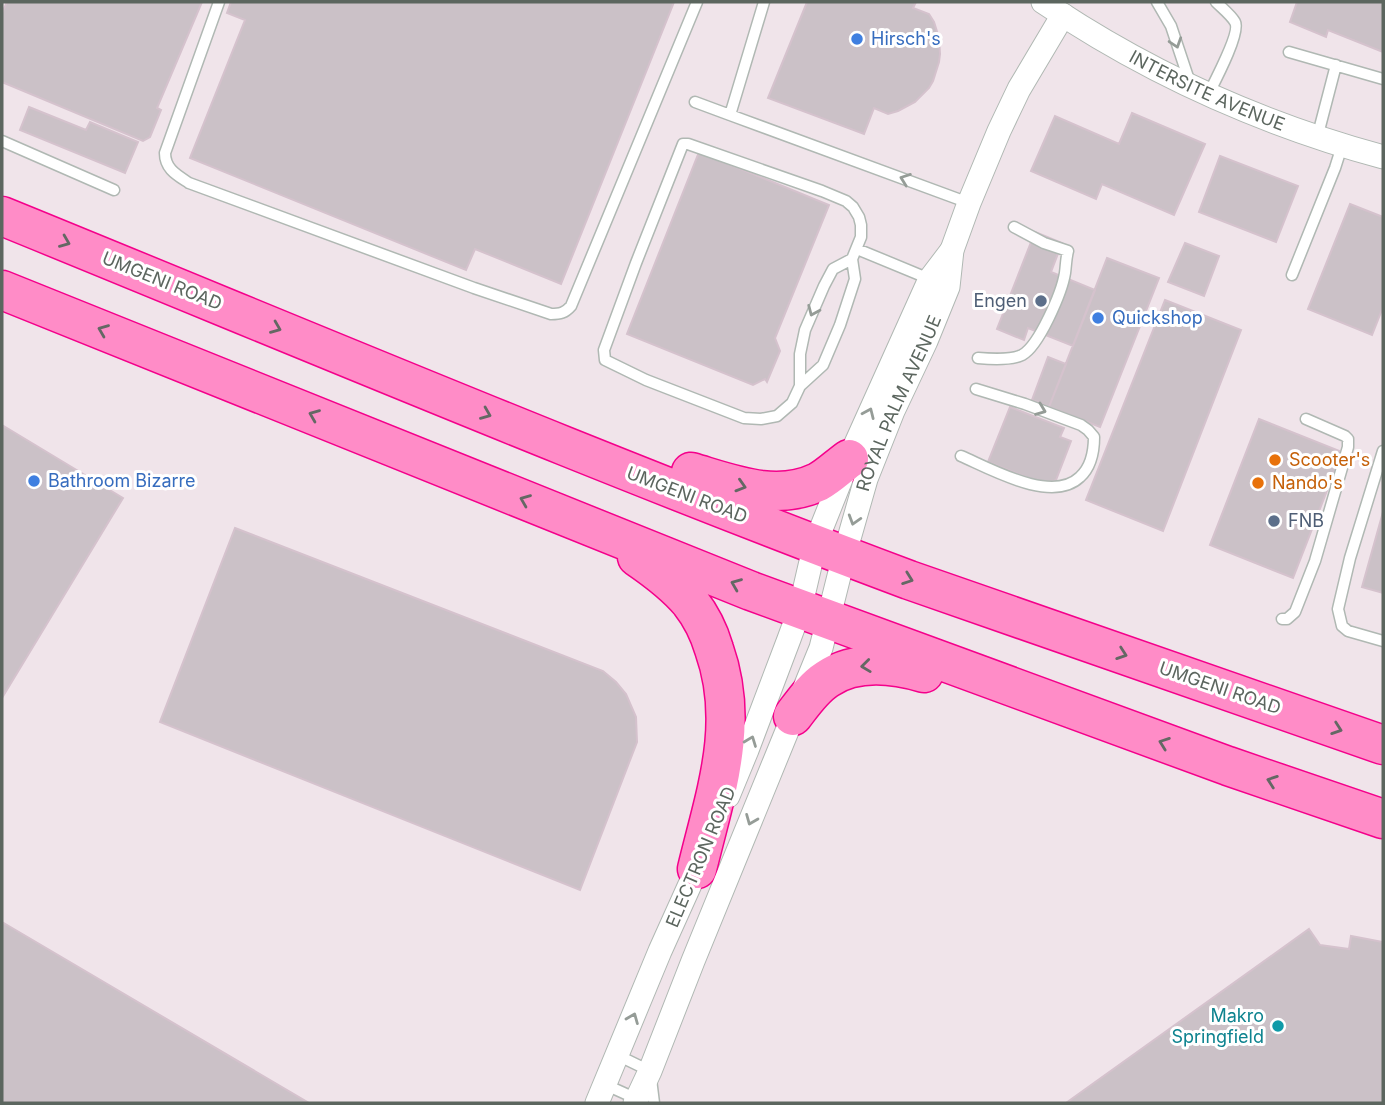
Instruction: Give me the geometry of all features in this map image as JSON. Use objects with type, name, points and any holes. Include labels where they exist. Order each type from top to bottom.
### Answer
[{"type":"highway","name":"UMGENI ROAD","points":[[2,216],[626,471],[829,550],[1383,745]]},
{"type":"highway","points":[[2,290],[814,614],[1228,766],[1383,819]]},
{"type":"highway","points":[[626,471],[682,469],[753,490],[779,492],[821,481],[849,459]]},
{"type":"highway","points":[[593,527],[660,573],[690,601],[708,630],[721,668],[726,693],[726,734],[722,767],[698,869]]},
{"type":"highway","points":[[793,716],[826,680],[846,669],[875,665],[909,668],[957,679],[981,676]]},
{"type":"street","name":"INTERSITE AVENUE","points":[[1043,2],[1121,50],[1200,91],[1317,138],[1383,158]]},
{"type":"street","name":"ROYAL PALM AVENUE","points":[[829,550],[849,459],[939,283],[969,203],[1019,89],[1063,15]]},
{"type":"street","name":"ROYAL PALM AVENUE","points":[[829,550],[866,479],[893,411],[926,341],[939,283]]},
{"type":"street","points":[[814,614],[829,550]]},
{"type":"street","name":"ELECTRON ROAD","points":[[642,1102],[650,1071],[688,973],[821,648],[814,614]]},
{"type":"street","name":"ELECTRON ROAD","points":[[602,1094],[747,750],[814,614]]},
{"type":"lane","points":[[219,2],[166,153],[166,160],[174,173],[201,188],[551,314],[560,314],[571,306],[697,2]]},
{"type":"lane","points":[[730,115],[764,2]]},
{"type":"lane","points":[[1157,2],[1171,26],[1200,91]]},
{"type":"lane","points":[[1200,91],[1234,39],[1237,27],[1235,21],[1216,2]]},
{"type":"lane","points":[[1289,52],[1383,79]]},
{"type":"lane","points":[[1317,138],[1336,65]]},
{"type":"lane","points":[[695,102],[969,203]]},
{"type":"lane","points":[[2,141],[114,190]]},
{"type":"lane","points":[[683,144],[822,191],[846,201],[859,217],[861,237],[854,254],[855,279],[840,325],[823,365],[800,386],[792,402],[777,416],[744,418],[646,380],[605,360],[604,350],[683,144]]},
{"type":"lane","points":[[1292,275],[1342,146]]},
{"type":"lane","points":[[978,358],[998,359],[1022,355],[1040,336],[1065,272],[1068,251],[1044,243],[1014,227]]},
{"type":"lane","points":[[854,254],[939,283]]},
{"type":"lane","points":[[800,386],[800,354],[806,330],[824,286],[834,269],[854,254]]},
{"type":"lane","points":[[961,456],[1023,482],[1054,488],[1076,481],[1085,472],[1093,456],[1094,437],[1081,425],[976,389]]},
{"type":"lane","points":[[1282,619],[1287,619],[1295,612],[1315,561],[1348,447],[1348,439],[1345,436],[1306,419]]},
{"type":"lane","points":[[1383,451],[1350,558],[1338,609],[1342,626],[1348,631],[1383,641]]},
{"type":"lane","points":[[617,1055],[650,1071]]},
{"type":"lane","points":[[602,1094],[642,1102]]},
{"type":"building","points":[[7,2],[202,2],[157,108],[161,110],[150,137],[143,141],[2,82],[2,13]]},
{"type":"building","points":[[231,2],[674,2],[561,284],[475,249],[466,270],[190,158],[245,20],[227,13]]},
{"type":"building","points":[[807,2],[916,2],[913,8],[929,14],[939,38],[939,62],[929,88],[915,102],[898,111],[888,114],[874,108],[864,134],[768,98]]},
{"type":"building","points":[[1297,2],[1383,2],[1383,52],[1328,30],[1326,37],[1290,22]]},
{"type":"building","points":[[29,107],[86,130],[90,122],[138,142],[125,173],[20,130]]},
{"type":"building","points":[[1132,113],[1205,144],[1174,215],[1102,184],[1096,199],[1031,171],[1055,116],[1119,144]]},
{"type":"building","points":[[699,152],[829,205],[775,338],[780,351],[767,382],[765,379],[753,385],[627,334]]},
{"type":"building","points":[[1220,156],[1298,186],[1276,242],[1199,212]]},
{"type":"building","points":[[1350,204],[1383,217],[1383,307],[1372,335],[1308,309]]},
{"type":"building","points":[[1035,232],[1062,243],[1051,272],[1095,290],[1073,346],[1028,328],[1024,340],[997,329]]},
{"type":"building","points":[[1185,243],[1219,256],[1204,296],[1168,282]]},
{"type":"building","points":[[1107,258],[1159,278],[1100,427],[1049,407]]},
{"type":"building","points":[[1165,300],[1241,330],[1163,531],[1086,500]]},
{"type":"building","points":[[1048,357],[1066,364],[1049,407],[1032,400]]},
{"type":"building","points":[[1010,407],[1064,428],[1060,437],[1071,441],[1056,480],[1046,485],[988,462]]},
{"type":"building","points":[[1259,419],[1342,452],[1293,578],[1210,545]]},
{"type":"building","points":[[2,425],[123,498],[2,698]]},
{"type":"building","points":[[1383,512],[1383,593],[1362,587]]},
{"type":"building","points":[[235,528],[603,671],[616,682],[626,694],[636,717],[637,742],[580,890],[160,722]]},
{"type":"building","points":[[2,922],[309,1103],[2,1102]]},
{"type":"building","name":"Makro Springfield","points":[[1309,929],[1320,945],[1349,949],[1351,936],[1383,942],[1383,1103],[1066,1103]]},
{"type":"place","name":"Hirsch's","points":[[857,39]]},
{"type":"place","name":"Engen","points":[[1041,301]]},
{"type":"place","name":"Quickshop","points":[[1098,318]]},
{"type":"place","name":"Scooter's","points":[[1275,460]]},
{"type":"place","name":"Bathroom Bizarre","points":[[34,481]]},
{"type":"place","name":"Nando's","points":[[1258,483]]},
{"type":"place","name":"FNB","points":[[1274,521]]},
{"type":"place","name":"Makro Springfield","points":[[1278,1026]]}]
